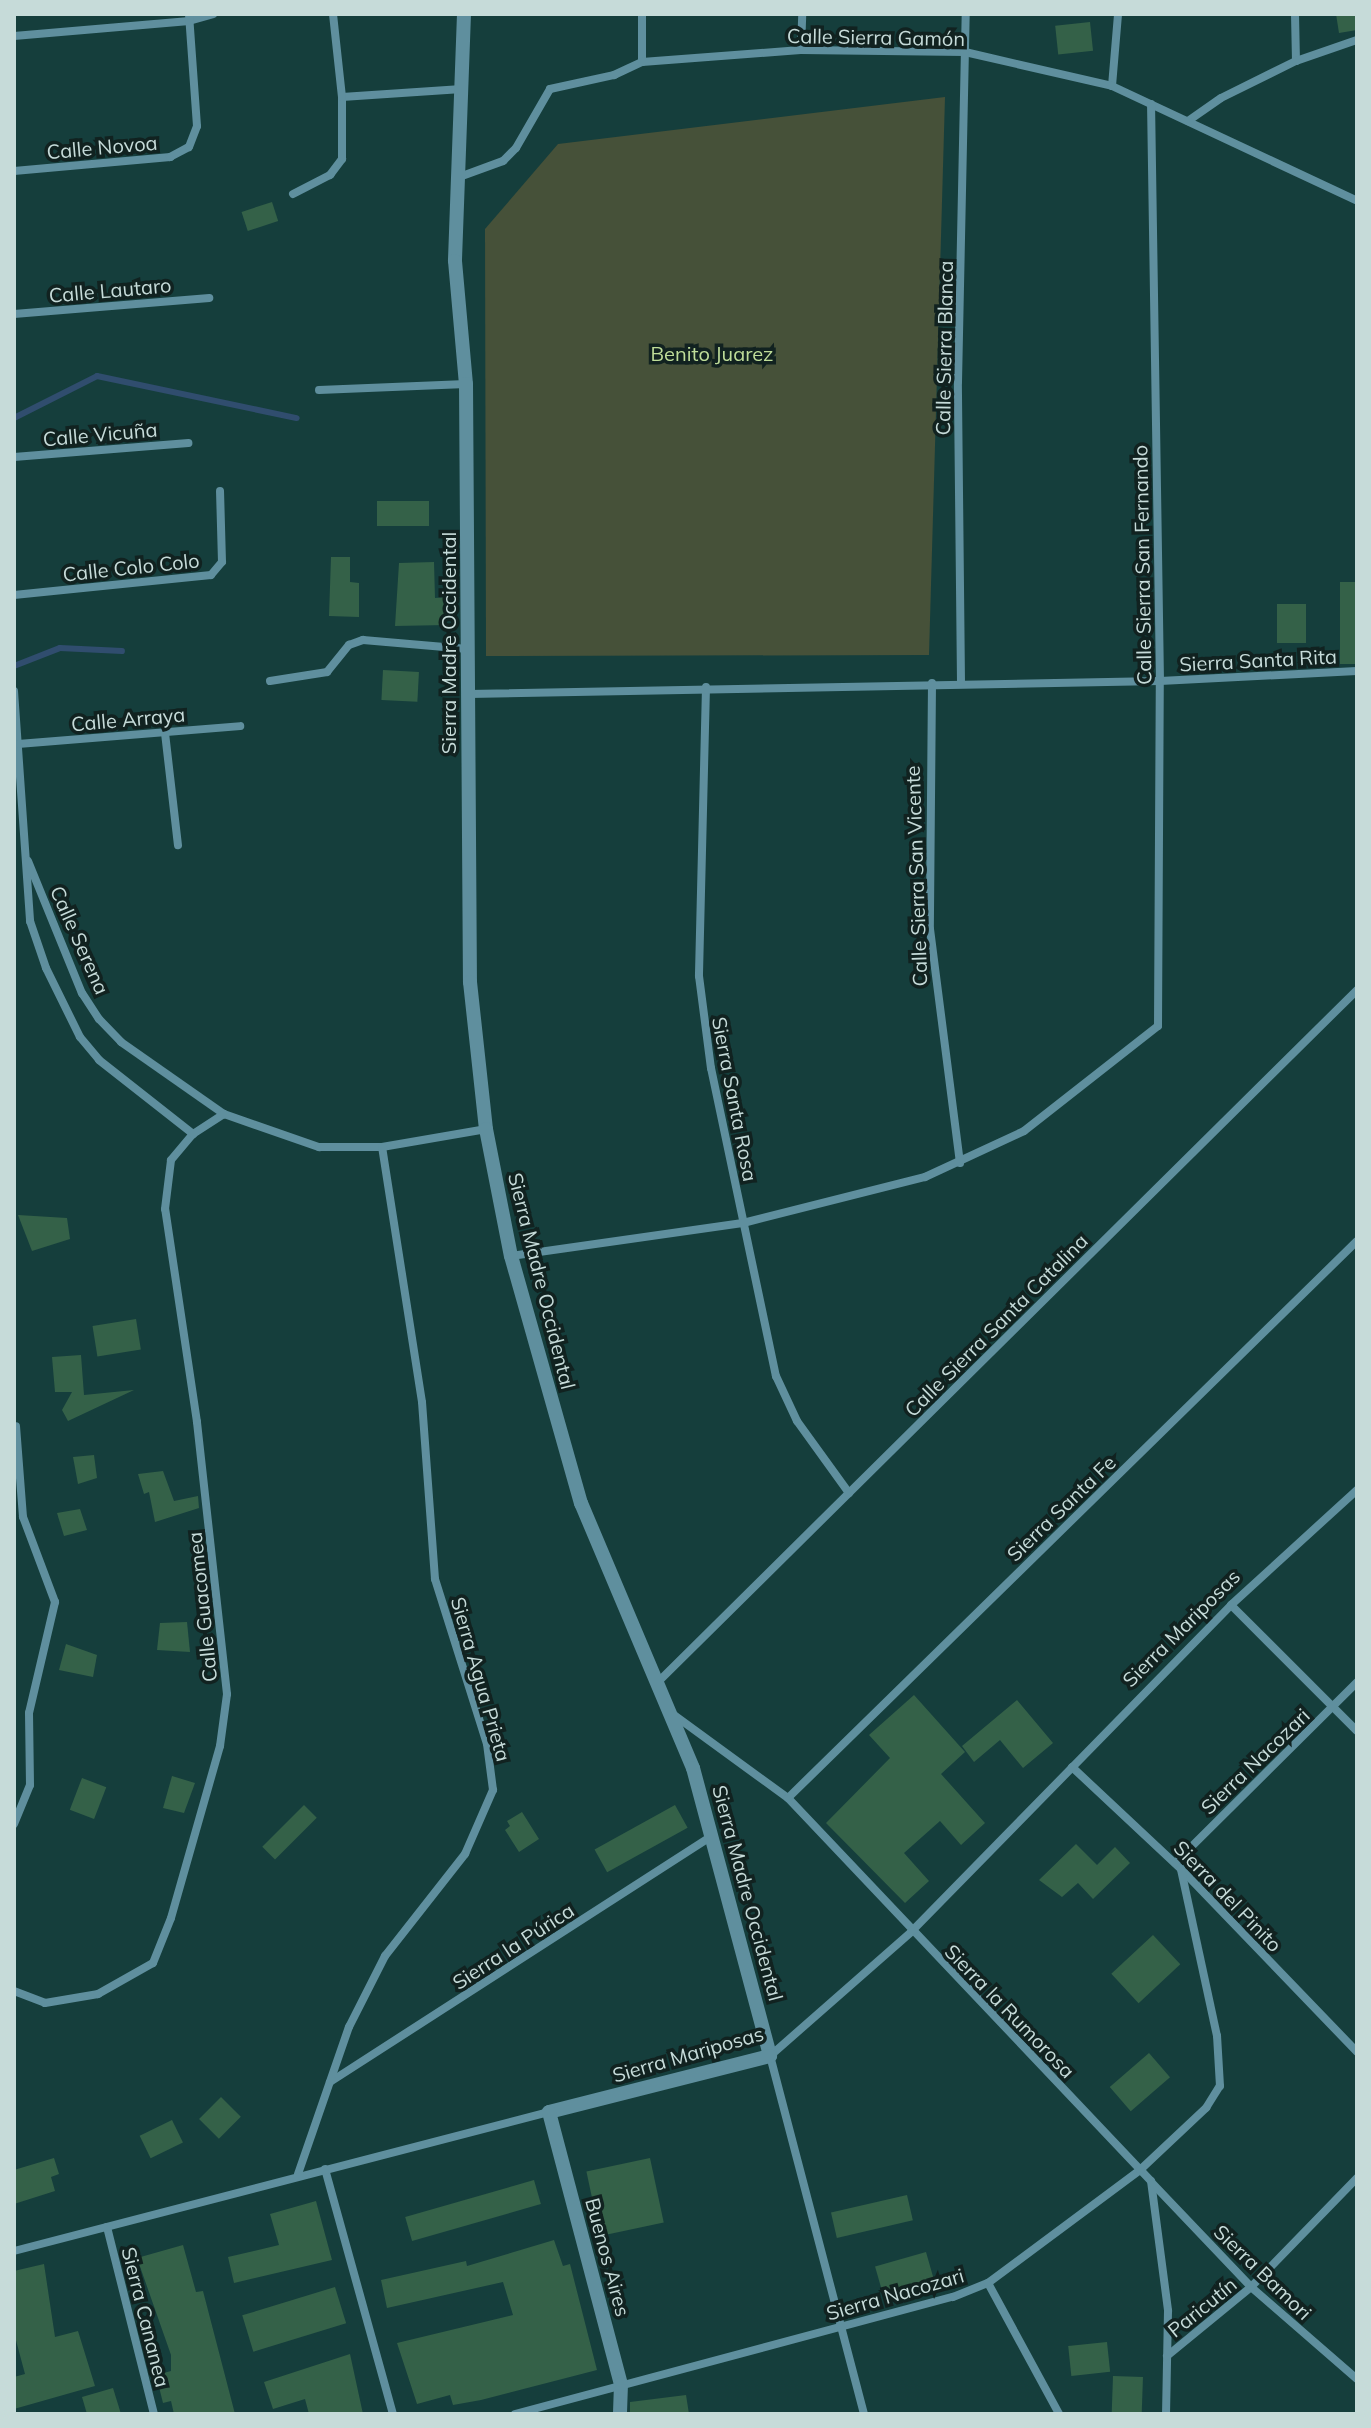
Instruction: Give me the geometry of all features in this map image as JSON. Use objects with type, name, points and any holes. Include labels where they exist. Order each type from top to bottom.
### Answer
[{"type":"street","points":[[14,36],[213,14]]},
{"type":"street","points":[[293,194],[340,164],[342,97],[333,14]]},
{"type":"street","name":"Sierra Madre Occidental","points":[[464,14],[462,176],[455,261],[466,384],[470,982],[486,1129],[511,1256],[581,1503],[693,1768],[713,1835],[864,2414]]},
{"type":"street","points":[[642,14],[642,62]]},
{"type":"street","points":[[801,50],[802,14]]},
{"type":"street","name":"Calle Sierra Blanca","points":[[961,682],[958,382],[966,14]]},
{"type":"street","points":[[1112,86],[1118,14]]},
{"type":"street","points":[[1295,14],[1296,61]]},
{"type":"street","name":"Calle Novoa","points":[[14,171],[170,157],[189,147],[197,126],[189,17]]},
{"type":"street","points":[[1188,121],[1221,98],[1296,61],[1357,40]]},
{"type":"street","name":"Calle Sierra Gamón","points":[[462,176],[503,161],[516,148],[550,89],[614,75],[642,62],[801,50],[965,52],[1112,86],[1357,201]]},
{"type":"street","points":[[342,97],[463,89]]},
{"type":"street","name":"Calle Sierra San Fernando","points":[[960,1163],[1062,1106],[1158,1026],[1160,681],[1151,104]]},
{"type":"street","name":"Calle Lautaro","points":[[14,314],[209,298]]},
{"type":"street","points":[[319,390],[466,384]]},
{"type":"street","name":"Calle Vicuña","points":[[14,457],[188,443]]},
{"type":"street","name":"Calle Colo Colo","points":[[14,595],[211,575],[222,562],[220,491]]},
{"type":"street","points":[[270,681],[327,672],[349,645],[363,640],[468,649]]},
{"type":"street","name":"Sierra Santa Rita","points":[[469,694],[961,682],[1160,681],[1357,671]]},
{"type":"street","name":"Calle Sierra San Vicente","points":[[932,683],[930,929],[960,1163]]},
{"type":"street","name":"Sierra Santa Rosa","points":[[706,687],[699,976],[711,1068],[784,1398],[849,1493]]},
{"type":"street","name":"Calle Serena","points":[[14,691],[30,921],[46,968],[80,1037],[121,1079],[193,1134]]},
{"type":"street","name":"Calle Arraya","points":[[18,744],[240,726]]},
{"type":"street","points":[[165,733],[178,845]]},
{"type":"street","name":"Calle Serena","points":[[28,861],[82,993],[99,1019],[121,1042],[224,1114],[309,1145],[382,1147],[486,1129]]},
{"type":"street","name":"Calle Sierra Santa Catalina","points":[[657,1683],[1357,990]]},
{"type":"street","name":"Calle Guacomea","points":[[14,1991],[45,2003],[98,1994],[153,1963],[171,1918],[220,1746],[227,1694],[197,1422],[165,1209],[171,1160],[193,1134],[224,1114]]},
{"type":"street","name":"Sierra Agua Prieta","points":[[298,2174],[349,2027],[385,1956],[465,1854],[493,1790],[487,1744],[435,1579],[422,1402],[382,1147]]},
{"type":"street","points":[[511,1256],[743,1223],[960,1163]]},
{"type":"street","name":"Sierra Santa Fe","points":[[788,1798],[1357,1241]]},
{"type":"street","points":[[14,1824],[30,1785],[29,1713],[55,1602],[23,1517],[16,1426]]},
{"type":"street","name":"Sierra Mariposas","points":[[14,2251],[298,2174],[770,2056],[911,1932],[1231,1605],[1357,1490]]},
{"type":"street","points":[[1231,1605],[1357,1731]]},
{"type":"street","name":"Sierra Nacozari","points":[[515,2414],[842,2328],[988,2283],[1140,2170],[1206,2108],[1220,2086],[1217,2036],[1178,1866],[1357,1682]]},
{"type":"street","name":"Sierra la Rumorosa","points":[[669,1712],[788,1798],[911,1932],[1151,2181]]},
{"type":"street","name":"Sierra del Pinito","points":[[1072,1767],[1178,1866],[1357,2052]]},
{"type":"street","name":"Sierra la Púrica","points":[[329,2083],[713,1835]]},
{"type":"street","name":"Buenos Aires","points":[[549,2112],[621,2384],[620,2414]]},
{"type":"street","points":[[325,2169],[393,2414]]},
{"type":"street","name":"Paricutín","points":[[1167,2356],[1251,2287],[1357,2178]]},
{"type":"street","points":[[1151,2181],[1164,2256],[1166,2414]]},
{"type":"street","name":"Sierra Bamori","points":[[1151,2181],[1251,2287],[1357,2379]]},
{"type":"street","name":"Sierra Cananea","points":[[107,2227],[154,2414]]},
{"type":"street","points":[[988,2283],[1059,2414]]},
{"type":"green space","name":"Benito Juarez","points":[[945,97],[929,655],[486,656],[485,229],[558,144]]},
{"type":"building","points":[[1336,14],[1357,14],[1357,30],[1339,33]]},
{"type":"building","points":[[1090,22],[1093,51],[1058,54],[1055,26]]},
{"type":"building","points":[[272,202],[278,221],[248,231],[242,212]]},
{"type":"building","points":[[377,501],[429,501],[429,526],[377,526]]},
{"type":"building","points":[[331,557],[350,557],[350,582],[359,583],[359,617],[329,616]]},
{"type":"building","points":[[434,562],[435,598],[447,597],[447,625],[395,626],[399,563]]},
{"type":"building","points":[[1340,582],[1357,582],[1357,664],[1340,664]]},
{"type":"building","points":[[1277,604],[1306,604],[1306,643],[1277,643]]},
{"type":"building","points":[[383,670],[419,672],[417,702],[381,700]]},
{"type":"building","points":[[18,1215],[67,1218],[70,1239],[32,1251]]},
{"type":"building","points":[[136,1319],[141,1350],[97,1357],[93,1326]]},
{"type":"building","points":[[81,1355],[84,1395],[134,1390],[68,1421],[62,1410],[72,1392],[55,1392],[52,1357]]},
{"type":"building","points":[[94,1455],[97,1478],[78,1484],[73,1457]]},
{"type":"building","points":[[163,1471],[174,1501],[198,1496],[199,1508],[155,1522],[149,1492],[144,1494],[138,1474]]},
{"type":"building","points":[[80,1509],[87,1530],[64,1536],[57,1513]]},
{"type":"building","points":[[187,1622],[190,1652],[157,1650],[160,1623]]},
{"type":"building","points":[[66,1644],[97,1655],[93,1677],[59,1670]]},
{"type":"building","points":[[914,1695],[965,1752],[941,1774],[985,1823],[961,1845],[940,1821],[904,1853],[929,1881],[905,1903],[826,1823],[890,1758],[869,1735]]},
{"type":"building","points":[[1017,1700],[1053,1743],[1023,1768],[1000,1740],[974,1762],[962,1746]]},
{"type":"building","points":[[172,1776],[195,1783],[184,1813],[163,1808]]},
{"type":"building","points":[[82,1778],[106,1787],[94,1819],[70,1810]]},
{"type":"building","points":[[304,1805],[317,1818],[275,1859],[262,1847]]},
{"type":"building","points":[[675,1805],[688,1828],[607,1872],[595,1850]]},
{"type":"building","points":[[522,1812],[539,1839],[519,1852],[505,1830],[510,1826],[507,1821]]},
{"type":"building","points":[[1076,1844],[1097,1865],[1115,1847],[1130,1863],[1093,1899],[1078,1883],[1062,1897],[1039,1880]]},
{"type":"building","points":[[1153,1935],[1180,1964],[1139,2003],[1111,1974]]},
{"type":"building","points":[[1149,2053],[1170,2077],[1131,2111],[1110,2087]]},
{"type":"building","points":[[221,2097],[241,2117],[219,2139],[199,2119]]},
{"type":"building","points":[[172,2120],[183,2142],[151,2158],[140,2136]]},
{"type":"building","points":[[54,2158],[59,2174],[51,2177],[55,2191],[14,2204],[14,2170]]},
{"type":"building","points":[[650,2158],[664,2223],[600,2236],[586,2172]]},
{"type":"building","points":[[534,2180],[541,2204],[412,2241],[405,2217]]},
{"type":"building","points":[[907,2195],[913,2220],[837,2238],[831,2213]]},
{"type":"building","points":[[316,2201],[332,2260],[234,2283],[228,2257],[279,2245],[270,2214]]},
{"type":"building","points":[[554,2240],[563,2266],[570,2264],[597,2370],[481,2400],[453,2405],[450,2395],[417,2404],[397,2343],[513,2315],[503,2282],[387,2308],[381,2280],[466,2261],[467,2266]]},
{"type":"building","points":[[183,2245],[196,2292],[203,2291],[235,2414],[174,2414],[171,2401],[163,2403],[156,2375],[171,2371],[171,2355],[137,2258]]},
{"type":"building","points":[[926,2252],[934,2280],[883,2294],[875,2267]]},
{"type":"building","points":[[44,2264],[55,2337],[78,2331],[95,2386],[14,2409],[14,2377],[25,2374],[14,2333],[14,2271]]},
{"type":"building","points":[[335,2287],[346,2323],[253,2352],[242,2315]]},
{"type":"building","points":[[1107,2342],[1110,2372],[1071,2376],[1068,2346]]},
{"type":"building","points":[[350,2354],[363,2414],[309,2414],[305,2399],[273,2409],[264,2382]]},
{"type":"building","points":[[1113,2376],[1143,2377],[1142,2414],[1112,2414]]},
{"type":"building","points":[[113,2388],[121,2414],[87,2414],[82,2397]]},
{"type":"building","points":[[686,2395],[689,2414],[630,2414],[630,2402]]},
{"type":"waterway","points":[[14,418],[97,376],[297,418]]},
{"type":"waterway","points":[[14,666],[60,648],[122,651]]}]
